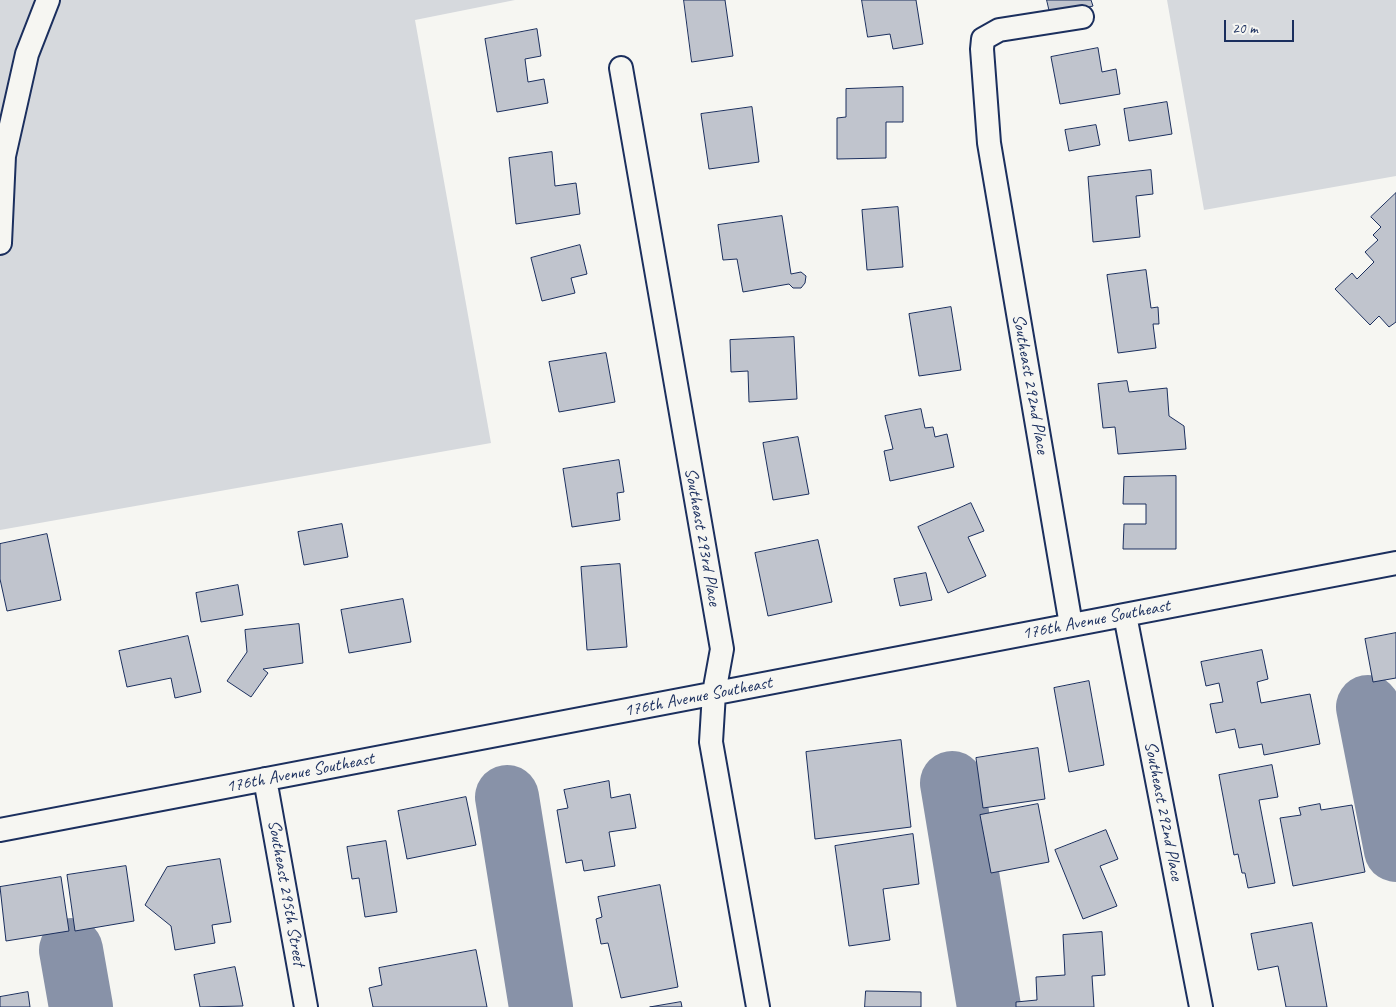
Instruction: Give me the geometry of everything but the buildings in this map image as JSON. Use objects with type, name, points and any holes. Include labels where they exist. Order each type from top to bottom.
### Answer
[{"type":"street","points":[[0,243],[4,156],[27,54],[48,0]]},
{"type":"street","name":"Southeast 292nd Place","points":[[1071,625],[989,143],[982,57],[983,39],[999,30],[1082,17]]},
{"type":"street","name":"Southeast 293rd Place","points":[[621,68],[722,649],[714,693],[711,742],[758,1007]]},
{"type":"street","name":"176th Avenue Southeast","points":[[0,829],[1396,563]]},
{"type":"street","name":"Southeast 292nd Place","points":[[1125,615],[1201,1007]]},
{"type":"street","name":"Southeast 295th Street","points":[[265,779],[306,1007]]},
{"type":"shaded area","points":[[0,0],[515,0],[415,20],[491,443],[0,530]]},
{"type":"shaded area","points":[[1167,0],[1396,0],[1396,176],[1204,210]]},
{"type":"taxiway","points":[[1368,707],[1396,850]]},
{"type":"taxiway","points":[[952,783],[989,1007]]},
{"type":"taxiway","points":[[507,797],[541,1007]]},
{"type":"taxiway","points":[[71,950],[81,1007]]}]
